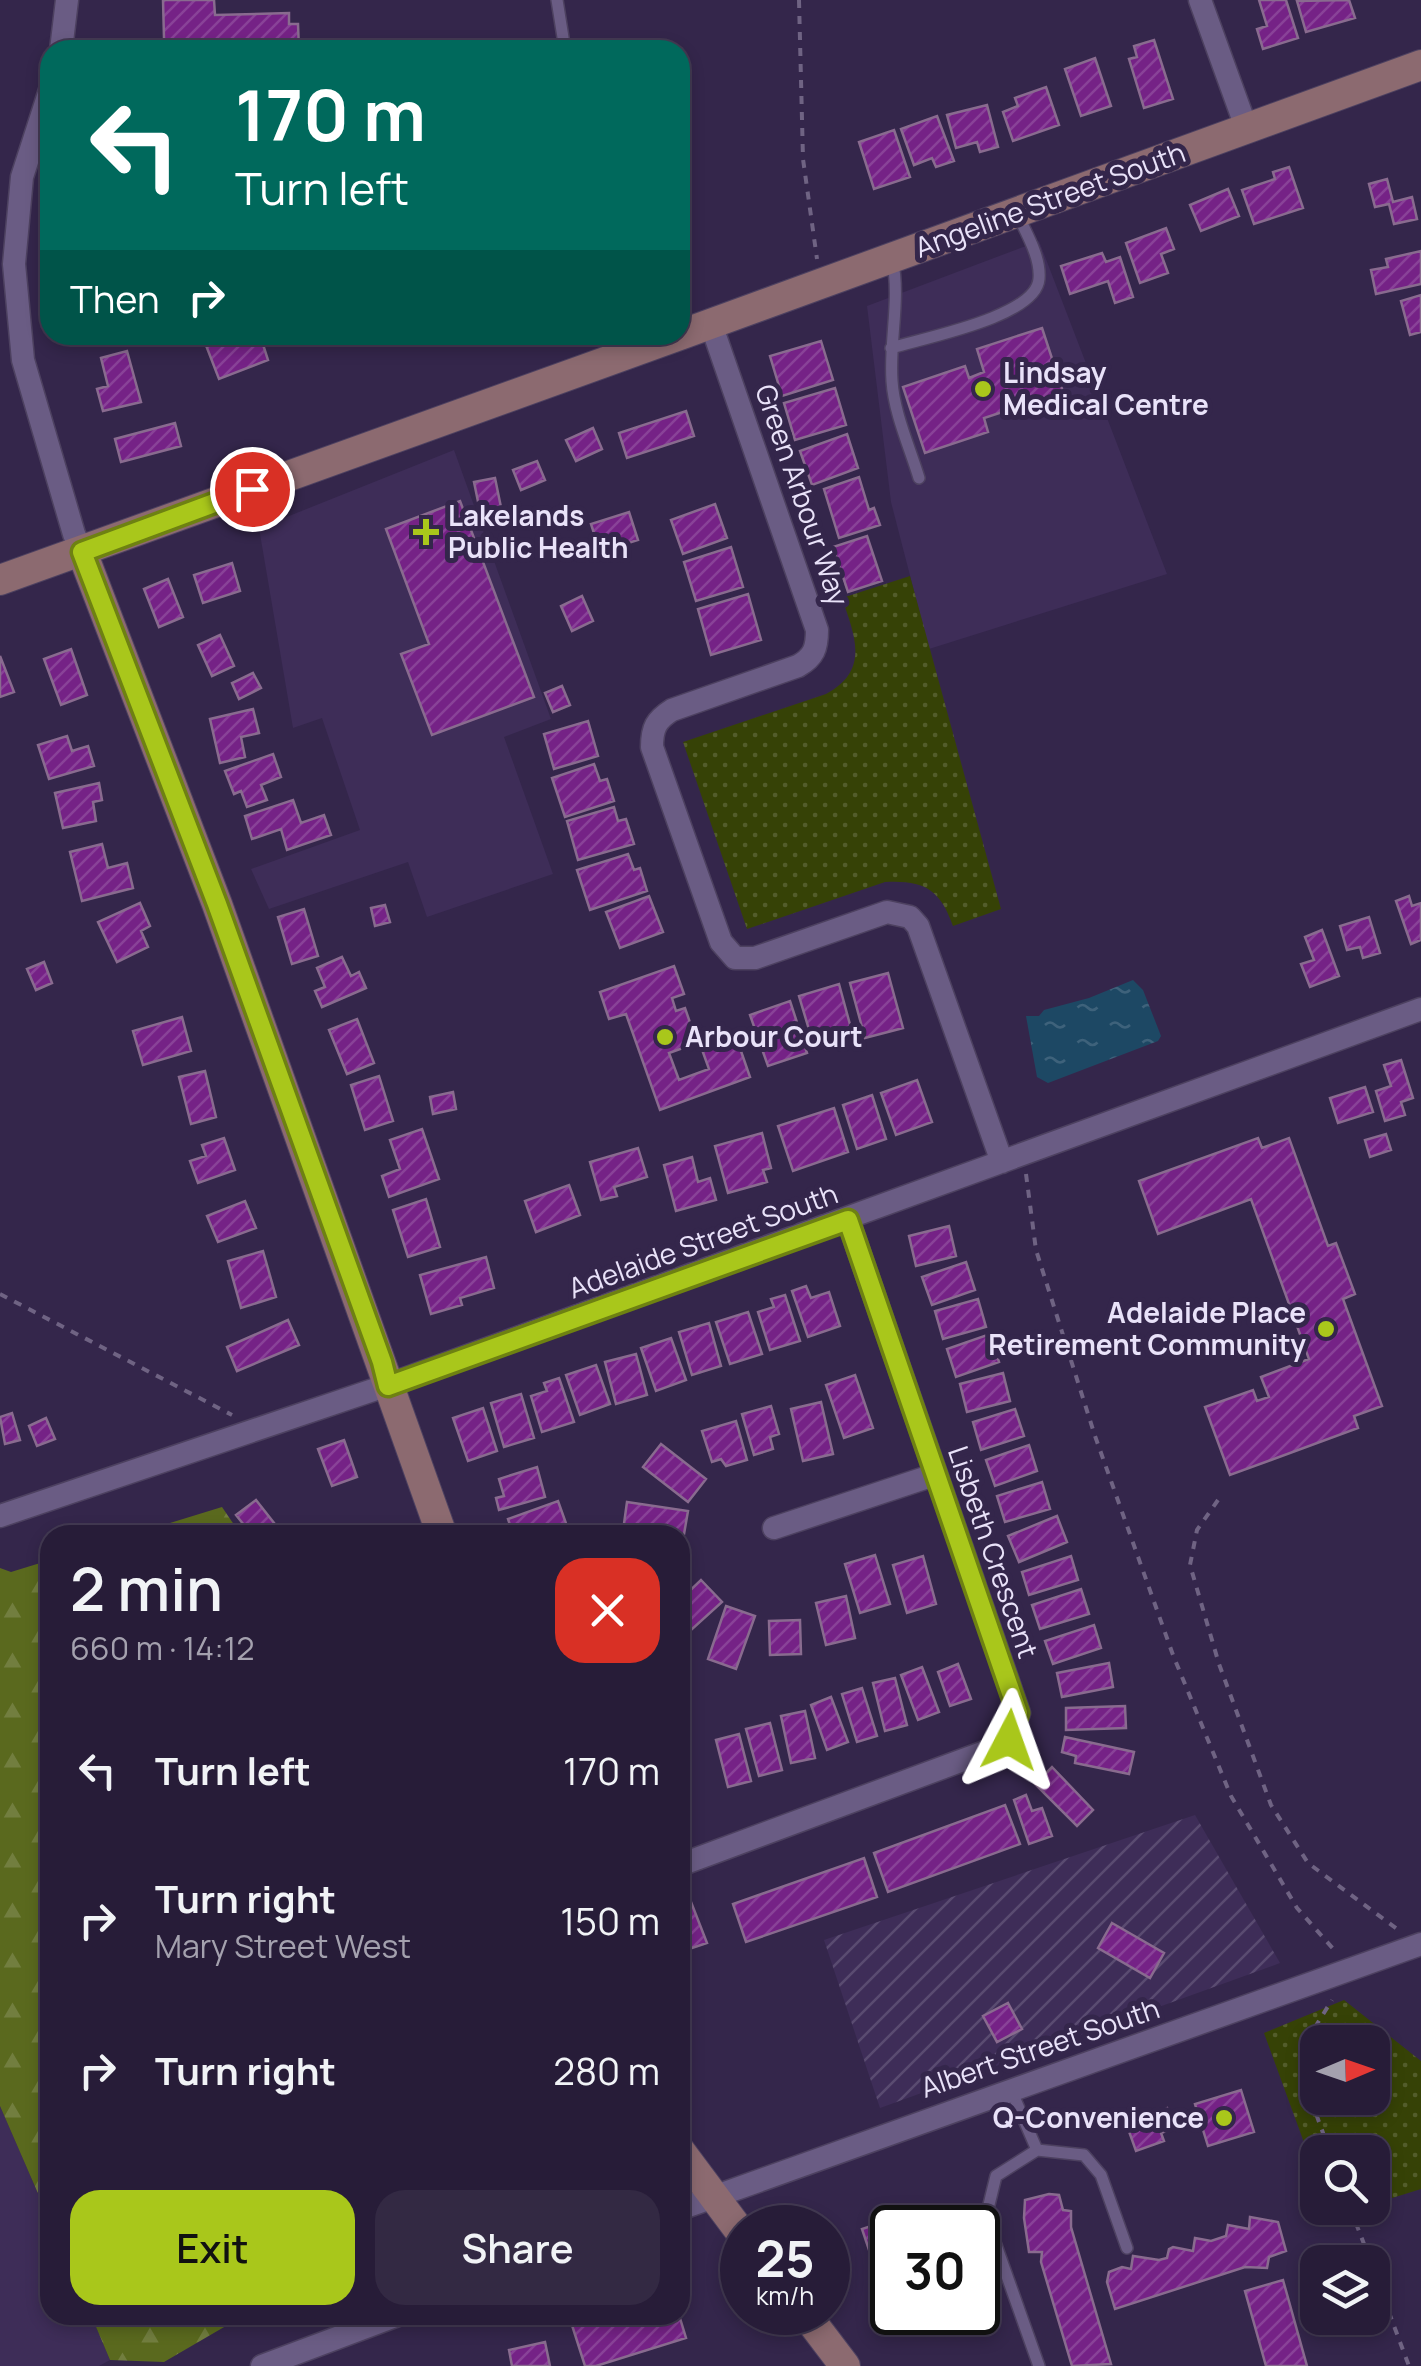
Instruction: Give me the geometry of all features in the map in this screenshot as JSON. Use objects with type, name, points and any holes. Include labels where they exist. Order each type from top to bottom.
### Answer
[{"type":"main road","name":"Angeline Street South","points":[[690,331],[1421,64]]},
{"type":"main road","name":"Angeline Street South","points":[[0,580],[643,345]]},
{"type":"main road","points":[[82,552],[217,904],[438,1525]]},
{"type":"main road","points":[[690,2164],[720,2206]]},
{"type":"main road","points":[[821,2335],[845,2366]]},
{"type":"street","points":[[61,40],[67,0]]},
{"type":"street","points":[[1200,0],[1246,127]]},
{"type":"street","points":[[40,121],[22,176],[14,264],[22,360],[82,552]]},
{"type":"street","name":"Green Arbour Way","points":[[711,324],[817,630],[817,646],[811,659],[672,710],[659,718],[652,731],[652,747],[720,942],[735,958],[755,958],[886,912],[910,917],[918,926],[1012,1158]]},
{"type":"street","name":"Adelaide Street South","points":[[0,1516],[388,1386],[1421,1009]]},
{"type":"street","name":"Lisbeth Crescent","points":[[690,1861],[1009,1740],[1018,1713],[848,1220]]},
{"type":"street","points":[[774,1528],[934,1475]]},
{"type":"street","name":"Albert Street South","points":[[690,2206],[1418,1945]]},
{"type":"street","points":[[262,2366],[371,2325]]},
{"type":"lane","points":[[557,0],[563,40]]},
{"type":"lane","points":[[891,348],[1018,308],[1031,298],[1039,284],[1038,265],[1017,212]]},
{"type":"lane","points":[[892,258],[898,284],[891,348],[893,392],[919,478]]},
{"type":"lane","points":[[1012,2090],[1037,2150]]},
{"type":"lane","points":[[1038,2366],[986,2217],[996,2176],[1037,2150],[1084,2154],[1101,2175],[1126,2248]]},
{"type":"path","points":[[799,0],[803,160],[820,284]]},
{"type":"path","points":[[1012,1158],[1028,1184],[1036,1250],[1095,1436],[1173,1656],[1232,1796],[1297,1908],[1352,1970],[1312,2032],[1314,2111],[1323,2135]]},
{"type":"path","points":[[0,1294],[258,1429]]},
{"type":"path","points":[[1218,1500],[1197,1530],[1190,1566],[1220,1664],[1271,1804],[1308,1862],[1418,1945]]},
{"type":"path","points":[[1390,2314],[1409,2366]]},
{"type":"shaded area","points":[[1039,241],[1167,574],[929,649],[891,502],[867,306]]},
{"type":"shaded area","points":[[454,450],[551,719],[504,737],[553,874],[427,917],[408,862],[269,909],[251,869],[360,830],[322,718],[293,728],[259,528]]},
{"type":"shaded area","points":[[1195,1815],[1280,1963],[880,2108],[824,1940]]},
{"type":"shaded area","points":[[0,2106],[40,2198],[40,2325],[95,2325],[110,2360],[99,2366],[0,2366]]},
{"type":"green space","points":[[910,576],[1001,909],[953,926],[942,903],[929,889],[885,882],[747,929],[683,742],[826,694],[840,685],[854,663],[855,652],[842,598]]},
{"type":"green space","points":[[222,1507],[234,1525],[164,1525]]},
{"type":"green space","points":[[40,1563],[40,2198],[0,2106],[0,1568],[11,1572]]},
{"type":"green space","points":[[1344,2000],[1376,2025],[1300,2025],[1300,2115],[1390,2115],[1390,2036],[1421,2061],[1421,2189],[1390,2199],[1390,2135],[1301,2135],[1264,2033]]},
{"type":"green space","points":[[95,2325],[228,2325],[164,2362],[110,2360]]},
{"type":"water","points":[[1133,980],[1143,990],[1161,1036],[1158,1041],[1048,1083],[1037,1077],[1026,1016],[1039,1016],[1044,1010],[1089,998]]},
{"type":"building","points":[[163,0],[214,0],[215,15],[289,13],[289,24],[298,24],[299,40],[164,38]]},
{"type":"building","points":[[1259,0],[1286,0],[1298,38],[1263,49],[1257,29],[1267,26]]},
{"type":"building","points":[[1349,0],[1355,18],[1306,32],[1297,1]]},
{"type":"building","points":[[1154,40],[1173,99],[1144,108],[1129,59],[1137,57],[1134,46]]},
{"type":"building","points":[[1095,58],[1111,106],[1081,116],[1065,69]]},
{"type":"building","points":[[1046,87],[1059,125],[1013,141],[1003,112],[1018,106],[1015,98]]},
{"type":"building","points":[[987,105],[998,147],[980,152],[977,142],[956,148],[947,115]]},
{"type":"building","points":[[937,116],[954,161],[936,167],[932,158],[914,165],[901,129]]},
{"type":"building","points":[[894,130],[910,177],[874,189],[859,142]]},
{"type":"building","points":[[1289,167],[1303,208],[1254,224],[1242,190],[1275,179],[1273,172]]},
{"type":"building","points":[[1387,179],[1393,202],[1412,197],[1417,219],[1394,224],[1389,204],[1375,207],[1369,184]]},
{"type":"building","points":[[1228,189],[1239,216],[1201,231],[1190,205]]},
{"type":"building","points":[[1166,228],[1174,249],[1161,254],[1168,273],[1140,283],[1126,243]]},
{"type":"building","points":[[1421,251],[1421,284],[1376,294],[1371,270],[1388,267],[1386,259]]},
{"type":"building","points":[[1102,253],[1106,262],[1120,257],[1133,297],[1115,303],[1108,281],[1070,294],[1061,266]]},
{"type":"building","points":[[1421,295],[1421,332],[1410,335],[1401,301]]},
{"type":"building","name":"Lindsay Medical Centre","points":[[1042,328],[1063,392],[984,418],[988,432],[925,453],[903,387],[965,366],[969,378],[984,372],[977,349]]},
{"type":"building","points":[[821,341],[833,380],[782,396],[770,356]]},
{"type":"building","points":[[206,345],[263,345],[268,360],[219,379]]},
{"type":"building","points":[[127,351],[141,402],[103,411],[97,389],[108,386],[101,358]]},
{"type":"building","points":[[835,388],[846,425],[795,440],[784,403]]},
{"type":"building","points":[[686,411],[694,436],[627,458],[619,433]]},
{"type":"building","points":[[175,423],[181,446],[121,462],[115,439]]},
{"type":"building","points":[[593,428],[602,449],[576,461],[566,440]]},
{"type":"building","points":[[847,434],[858,468],[812,485],[800,451]]},
{"type":"building","points":[[537,461],[545,480],[521,490],[513,470]]},
{"type":"building","points":[[859,477],[869,510],[874,508],[880,525],[839,538],[824,489]]},
{"type":"building","points":[[495,478],[503,517],[482,521],[474,482]]},
{"type":"building","points":[[460,501],[534,697],[432,735],[401,654],[429,644],[386,529]]},
{"type":"building","points":[[715,504],[727,538],[683,554],[671,520]]},
{"type":"building","points":[[629,512],[638,540],[600,552],[591,524]]},
{"type":"building","points":[[867,536],[882,581],[848,592],[833,547]]},
{"type":"building","points":[[731,547],[743,587],[696,601],[684,562]]},
{"type":"building","points":[[232,563],[240,591],[203,603],[194,575]]},
{"type":"building","points":[[168,579],[183,617],[159,627],[144,589]]},
{"type":"building","points":[[748,594],[761,640],[711,655],[698,609]]},
{"type":"building","points":[[582,596],[593,621],[572,631],[561,606]]},
{"type":"building","points":[[220,635],[234,666],[212,676],[198,645]]},
{"type":"building","points":[[71,649],[87,695],[61,705],[44,659]]},
{"type":"building","points":[[0,656],[14,692],[0,697]]},
{"type":"building","points":[[253,673],[261,688],[239,699],[232,683]]},
{"type":"building","points":[[562,686],[570,705],[553,712],[545,693]]},
{"type":"building","points":[[253,709],[259,733],[241,737],[245,757],[220,763],[210,719]]},
{"type":"building","points":[[588,721],[598,756],[554,769],[544,734]]},
{"type":"building","points":[[67,736],[72,751],[88,746],[94,766],[49,779],[38,745]]},
{"type":"building","points":[[273,754],[281,777],[261,785],[267,800],[247,807],[241,791],[234,794],[225,771]]},
{"type":"building","points":[[594,764],[600,781],[607,779],[614,801],[565,817],[552,778]]},
{"type":"building","points":[[99,783],[102,800],[93,802],[96,821],[63,828],[55,793]]},
{"type":"building","points":[[293,800],[301,823],[324,815],[331,835],[287,850],[281,829],[252,839],[245,816]]},
{"type":"building","points":[[614,807],[618,821],[626,819],[634,844],[578,860],[567,821]]},
{"type":"building","points":[[102,844],[108,868],[127,863],[133,888],[82,901],[70,852]]},
{"type":"building","points":[[628,854],[634,870],[640,868],[647,891],[590,910],[577,870]]},
{"type":"building","points":[[649,896],[663,932],[620,948],[606,912]]},
{"type":"building","points":[[1409,896],[1412,906],[1421,903],[1421,940],[1411,944],[1396,901]]},
{"type":"building","points":[[140,903],[150,926],[141,931],[148,947],[117,962],[98,922]]},
{"type":"building","points":[[385,905],[390,922],[375,926],[371,908]]},
{"type":"building","points":[[304,909],[318,956],[292,964],[278,917]]},
{"type":"building","points":[[1369,917],[1380,953],[1363,958],[1360,947],[1347,950],[1340,926]]},
{"type":"building","points":[[1322,930],[1339,976],[1310,987],[1301,964],[1314,960],[1305,937]]},
{"type":"building","points":[[342,957],[351,976],[359,972],[366,988],[322,1007],[315,991],[325,987],[317,968]]},
{"type":"building","points":[[44,962],[52,983],[36,990],[27,969]]},
{"type":"building","name":"Arbour Court","points":[[674,966],[684,994],[672,998],[676,1011],[685,1008],[697,1043],[669,1053],[679,1080],[709,1069],[700,1044],[734,1031],[750,1077],[660,1110],[626,1014],[609,1019],[600,992]]},
{"type":"building","points":[[888,973],[903,1028],[865,1038],[850,983]]},
{"type":"building","points":[[839,984],[852,1032],[813,1043],[799,996]]},
{"type":"building","points":[[790,1001],[807,1053],[768,1066],[750,1015]]},
{"type":"building","points":[[182,1017],[191,1051],[143,1065],[133,1031]]},
{"type":"building","points":[[357,1019],[374,1063],[347,1074],[329,1030]]},
{"type":"building","points":[[1401,1060],[1413,1098],[1401,1102],[1405,1115],[1385,1121],[1376,1091],[1391,1086],[1384,1065]]},
{"type":"building","points":[[205,1071],[216,1117],[191,1124],[179,1077]]},
{"type":"building","points":[[379,1076],[393,1121],[365,1130],[351,1085]]},
{"type":"building","points":[[917,1080],[932,1122],[896,1135],[881,1093]]},
{"type":"building","points":[[1365,1087],[1373,1112],[1338,1123],[1330,1098]]},
{"type":"building","points":[[453,1092],[456,1109],[433,1114],[430,1097]]},
{"type":"building","points":[[872,1095],[886,1139],[857,1149],[843,1105]]},
{"type":"building","points":[[834,1108],[848,1152],[793,1171],[778,1126]]},
{"type":"building","points":[[422,1129],[439,1179],[389,1197],[382,1176],[400,1169],[390,1140]]},
{"type":"building","points":[[762,1133],[771,1168],[763,1170],[767,1182],[728,1193],[715,1146]]},
{"type":"building","points":[[1386,1134],[1391,1150],[1370,1157],[1365,1140]]},
{"type":"building","points":[[224,1138],[235,1170],[198,1183],[190,1161],[206,1156],[202,1145]]},
{"type":"building","name":"Adelaide Place Retirement Community","points":[[1258,1138],[1262,1148],[1289,1138],[1328,1246],[1336,1243],[1355,1294],[1343,1299],[1382,1406],[1354,1416],[1358,1428],[1230,1475],[1205,1407],[1253,1390],[1257,1401],[1269,1397],[1261,1377],[1309,1359],[1251,1199],[1158,1234],[1139,1181]]},
{"type":"building","points":[[638,1148],[647,1177],[614,1187],[617,1196],[601,1200],[590,1162]]},
{"type":"building","points":[[692,1157],[698,1182],[710,1178],[716,1200],[676,1211],[664,1165]]},
{"type":"building","points":[[569,1185],[580,1215],[536,1232],[525,1201]]},
{"type":"building","points":[[426,1199],[440,1247],[408,1257],[393,1210]]},
{"type":"building","points":[[245,1201],[256,1228],[218,1242],[207,1216]]},
{"type":"building","points":[[949,1226],[956,1256],[916,1266],[909,1236]]},
{"type":"building","points":[[263,1251],[276,1297],[241,1308],[228,1261]]},
{"type":"building","points":[[486,1257],[494,1288],[460,1298],[462,1305],[431,1314],[420,1275]]},
{"type":"building","points":[[966,1262],[975,1290],[932,1305],[922,1277]]},
{"type":"building","points":[[806,1286],[811,1298],[829,1292],[840,1326],[808,1337],[792,1291]]},
{"type":"building","points":[[785,1295],[800,1341],[770,1350],[758,1312],[774,1307],[771,1299]]},
{"type":"building","points":[[978,1299],[986,1327],[943,1339],[935,1311]]},
{"type":"building","points":[[748,1312],[762,1354],[730,1364],[716,1322]]},
{"type":"building","points":[[288,1320],[299,1345],[237,1371],[227,1347]]},
{"type":"building","points":[[709,1323],[721,1366],[692,1375],[679,1332]]},
{"type":"building","points":[[990,1334],[999,1362],[956,1377],[947,1349]]},
{"type":"building","points":[[671,1338],[686,1380],[656,1391],[641,1348]]},
{"type":"building","points":[[636,1354],[647,1395],[616,1404],[605,1362]]},
{"type":"building","points":[[596,1365],[610,1404],[580,1415],[566,1375]]},
{"type":"building","points":[[1003,1373],[1010,1401],[967,1412],[960,1384]]},
{"type":"building","points":[[855,1375],[873,1428],[844,1438],[826,1385]]},
{"type":"building","points":[[559,1378],[574,1422],[542,1432],[531,1396],[547,1391],[544,1383]]},
{"type":"building","points":[[521,1394],[534,1438],[504,1447],[491,1403]]},
{"type":"building","points":[[821,1402],[833,1454],[803,1461],[791,1409]]},
{"type":"building","points":[[771,1406],[779,1434],[770,1437],[773,1449],[754,1455],[742,1414]]},
{"type":"building","points":[[483,1408],[497,1451],[468,1461],[453,1418]]},
{"type":"building","points":[[1015,1409],[1024,1436],[981,1450],[973,1422]]},
{"type":"building","points":[[12,1413],[20,1440],[5,1444],[0,1417]]},
{"type":"building","points":[[46,1418],[55,1439],[37,1446],[29,1426]]},
{"type":"building","points":[[736,1421],[747,1460],[726,1466],[721,1459],[712,1462],[702,1431]]},
{"type":"building","points":[[344,1440],[357,1477],[332,1486],[318,1449]]},
{"type":"building","points":[[661,1444],[706,1479],[688,1502],[643,1467]]},
{"type":"building","points":[[1029,1445],[1037,1471],[995,1486],[986,1460]]},
{"type":"building","points":[[537,1467],[545,1497],[499,1510],[496,1498],[504,1496],[499,1479]]},
{"type":"building","points":[[1042,1482],[1050,1509],[1005,1522],[997,1496]]},
{"type":"building","points":[[256,1500],[276,1525],[244,1525],[236,1515]]},
{"type":"building","points":[[558,1501],[567,1525],[510,1525],[508,1519]]},
{"type":"building","points":[[627,1502],[688,1511],[686,1525],[624,1525]]},
{"type":"building","points":[[1057,1516],[1067,1542],[1019,1562],[1008,1536]]},
{"type":"building","points":[[875,1555],[890,1604],[860,1613],[845,1564]]},
{"type":"building","points":[[923,1556],[936,1604],[907,1613],[893,1565]]},
{"type":"building","points":[[1071,1556],[1078,1580],[1029,1595],[1022,1572]]},
{"type":"building","points":[[701,1580],[722,1602],[690,1631],[690,1590]]},
{"type":"building","points":[[1081,1589],[1089,1614],[1040,1629],[1032,1605]]},
{"type":"building","points":[[846,1596],[855,1638],[826,1645],[816,1603]]},
{"type":"building","points":[[726,1606],[755,1616],[736,1669],[708,1659]]},
{"type":"building","points":[[800,1620],[801,1654],[770,1655],[769,1621]]},
{"type":"building","points":[[1094,1625],[1101,1648],[1053,1664],[1045,1641]]},
{"type":"building","points":[[1109,1663],[1113,1687],[1062,1697],[1057,1673]]},
{"type":"building","points":[[958,1664],[971,1699],[950,1706],[938,1672]]},
{"type":"building","points":[[922,1667],[939,1712],[918,1720],[901,1675]]},
{"type":"building","points":[[895,1678],[907,1725],[885,1731],[873,1683]]},
{"type":"building","points":[[862,1688],[877,1736],[857,1742],[842,1694]]},
{"type":"building","points":[[831,1697],[848,1742],[827,1750],[811,1705]]},
{"type":"building","points":[[1125,1706],[1126,1728],[1066,1730],[1066,1708]]},
{"type":"building","points":[[805,1711],[815,1758],[791,1763],[781,1716]]},
{"type":"building","points":[[770,1723],[782,1770],[759,1776],[746,1729]]},
{"type":"building","points":[[739,1734],[751,1781],[728,1787],[716,1740]]},
{"type":"building","points":[[1065,1737],[1134,1752],[1129,1774],[1075,1763],[1076,1756],[1062,1752]]},
{"type":"building","points":[[1052,1767],[1093,1810],[1077,1826],[1035,1784]]},
{"type":"building","points":[[1026,1795],[1032,1811],[1042,1808],[1052,1836],[1029,1844],[1014,1800]]},
{"type":"building","points":[[1005,1805],[1020,1844],[888,1892],[874,1853]]},
{"type":"building","points":[[864,1858],[877,1897],[746,1942],[733,1904]]},
{"type":"building","points":[[690,1902],[707,1943],[690,1949]]},
{"type":"building","points":[[1112,1923],[1164,1953],[1150,1978],[1098,1948]]},
{"type":"building","points":[[1008,2003],[1022,2029],[997,2042],[983,2016]]},
{"type":"building","name":"Q-Convenience","points":[[1241,2090],[1254,2132],[1208,2146],[1195,2104]]},
{"type":"building","points":[[1167,2108],[1174,2128],[1161,2133],[1164,2141],[1136,2151],[1126,2123]]},
{"type":"building","points":[[1059,2195],[1063,2210],[1071,2211],[1071,2227],[1111,2364],[1072,2366],[1041,2262],[1042,2252],[1029,2252],[1025,2200]]},
{"type":"building","points":[[1250,2217],[1278,2222],[1286,2251],[1269,2257],[1267,2268],[1245,2267],[1115,2309],[1107,2282],[1109,2272],[1122,2267],[1131,2269],[1133,2256],[1159,2260],[1167,2258],[1173,2247],[1193,2251],[1195,2238],[1211,2241],[1226,2236],[1228,2225],[1249,2229]]},
{"type":"building","points":[[870,2226],[870,2253],[862,2229]]},
{"type":"building","points":[[1283,2280],[1307,2366],[1266,2366],[1245,2291]]},
{"type":"building","points":[[572,2325],[682,2325],[686,2338],[585,2366]]},
{"type":"building","points":[[545,2342],[550,2366],[512,2366],[509,2350]]},
{"type":"place","name":"Lindsay Medical Centre","points":[[983,389]]},
{"type":"place","name":"Lakelands Public Health","points":[[426,532]]},
{"type":"place","name":"Arbour Court","points":[[665,1037]]},
{"type":"place","name":"Adelaide Place Retirement Community","points":[[1326,1329]]},
{"type":"place","name":"Q-Convenience","points":[[1224,2118]]},
{"type":"route","points":[[252,489],[82,552],[217,904],[388,1386],[848,1220],[1018,1713],[1009,1740]]}]
